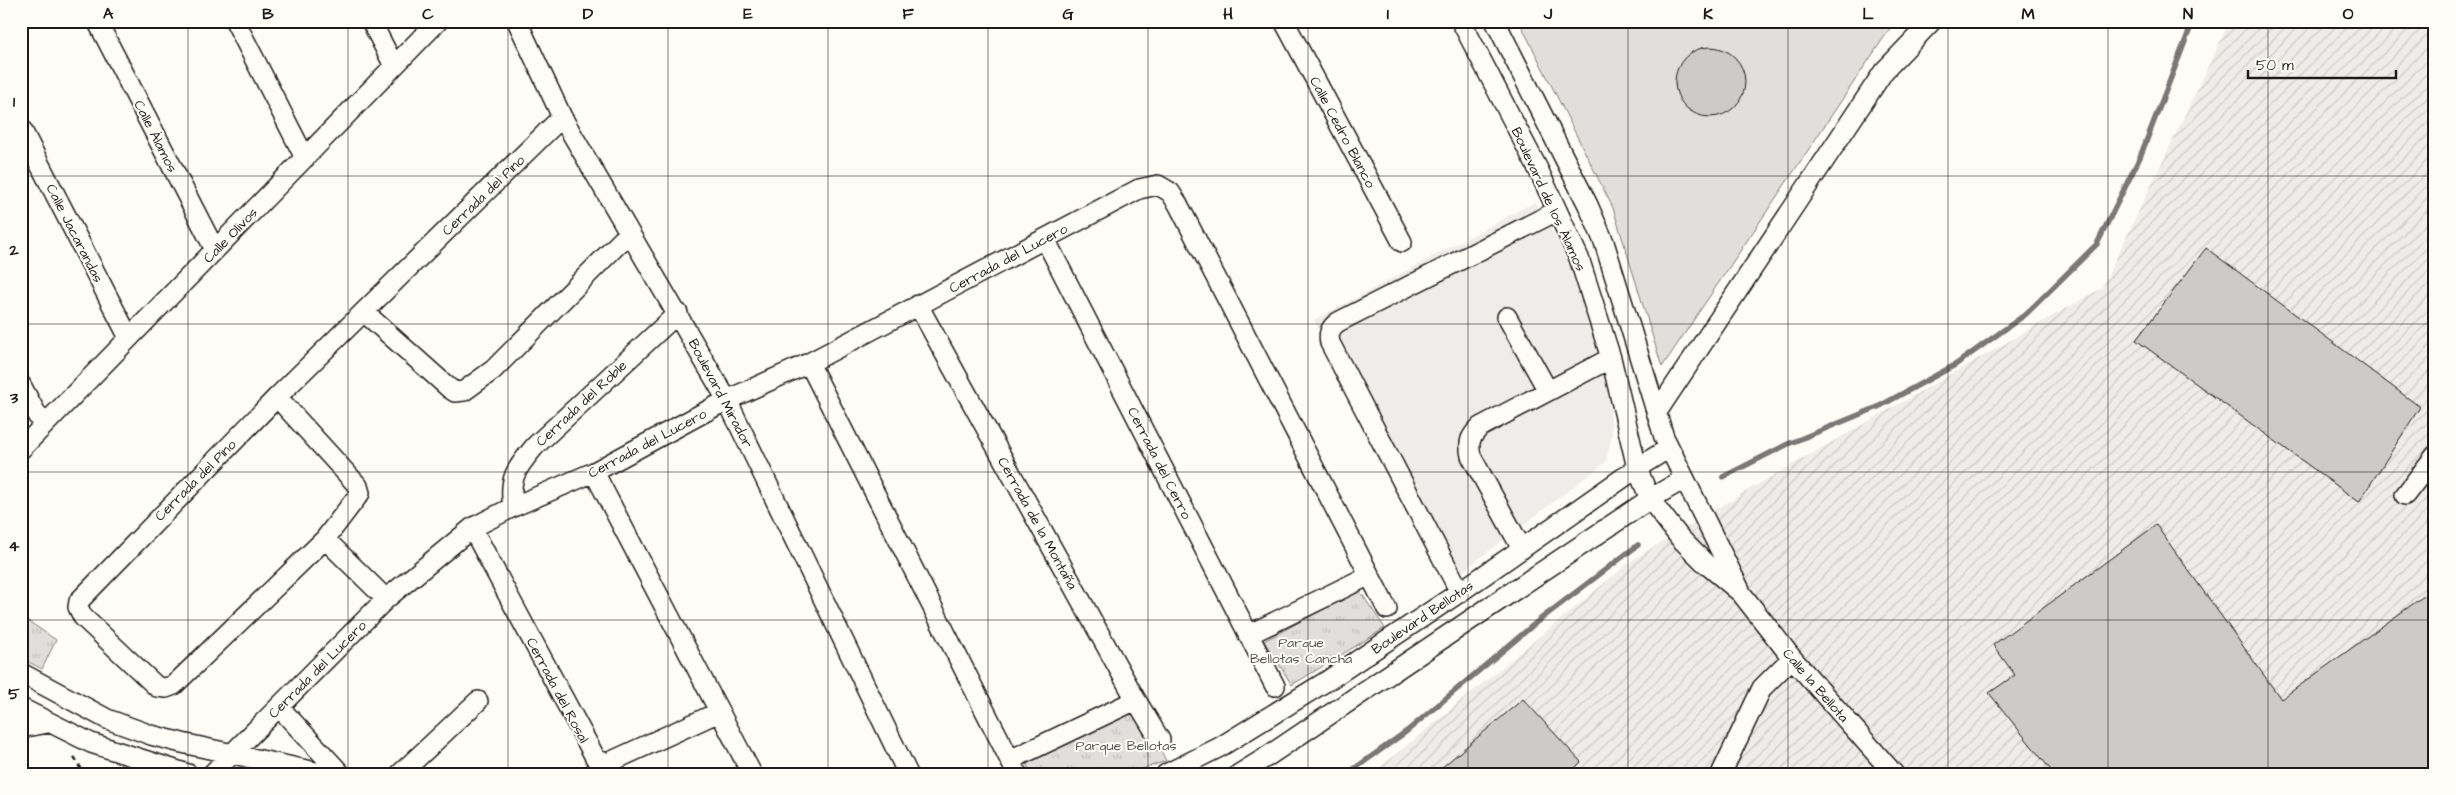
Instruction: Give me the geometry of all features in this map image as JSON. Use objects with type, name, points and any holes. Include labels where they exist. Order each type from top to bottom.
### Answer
[{"type":"street","name":"Calle Álamos","points":[[97,21],[215,250]]},
{"type":"street","points":[[235,21],[305,158]]},
{"type":"street","points":[[371,21],[394,66]]},
{"type":"street","name":"Calle Olivos","points":[[21,448],[438,21]]},
{"type":"street","name":"Boulevard Mirador","points":[[517,21],[562,117],[727,400],[908,774]]},
{"type":"street","name":"Calle Cedro Blanco","points":[[1284,21],[1402,242]]},
{"type":"street","name":"Boulevard de los Álamos","points":[[1461,21],[1580,258],[1611,358],[1637,468],[1650,499]]},
{"type":"street","points":[[1239,774],[1650,499],[1684,479],[1669,448],[1604,242],[1588,205],[1495,21]]},
{"type":"street","points":[[1657,412],[1884,71],[1932,21]]},
{"type":"street","name":"Cerrada del Pino","points":[[277,397],[360,490],[360,495],[325,539],[169,688],[158,687],[79,611],[79,600],[277,397],[562,117]]},
{"type":"street","name":"Calle Jacarandas","points":[[21,128],[129,338]]},
{"type":"street","name":"Cerrada del Lucero","points":[[212,774],[386,599],[472,528],[513,507],[594,472],[727,400],[809,363],[1139,189],[1158,185],[1170,192],[1178,204],[1368,576]]},
{"type":"street","points":[[1460,592],[1330,343],[1328,335],[1331,327],[1338,322],[1557,211]]},
{"type":"street","points":[[364,312],[449,388],[455,392],[464,391],[493,370],[629,233]]},
{"type":"street","name":"Cerrada del Cerro","points":[[1045,239],[1275,686]]},
{"type":"street","name":"Cerrada de la Montaña","points":[[918,305],[1136,700],[1160,740]]},
{"type":"street","name":"Cerrada del Roble","points":[[513,507],[512,479],[518,466],[535,446],[678,313]]},
{"type":"street","points":[[1508,318],[1548,391]]},
{"type":"street","points":[[1522,549],[1471,456],[1468,444],[1471,436],[1480,427],[1611,358]]},
{"type":"street","points":[[809,363],[1014,767],[1136,700]]},
{"type":"street","points":[[21,385],[43,426]]},
{"type":"street","name":"Boulevard Bellotas","points":[[1175,772],[1220,747],[1286,706],[1401,631],[1637,468],[1669,448]]},
{"type":"street","points":[[2405,495],[2435,456]]},
{"type":"street","points":[[594,472],[752,774]]},
{"type":"street","name":"Calle la Bellota","points":[[1684,479],[1722,550],[1741,593]]},
{"type":"street","name":"Calle la Bellota","points":[[1650,499],[1680,538],[1705,563],[1741,593],[1792,658],[1894,774]]},
{"type":"street","name":"Cerrada del Rosal","points":[[472,528],[596,759],[610,762],[719,712]]},
{"type":"street","points":[[325,539],[386,599]]},
{"type":"street","points":[[1248,635],[1368,576],[1387,609]]},
{"type":"street","points":[[1401,631],[1417,656]]},
{"type":"street","points":[[1721,774],[1762,688],[1792,658]]},
{"type":"street","points":[[21,673],[106,719],[182,743],[325,774]]},
{"type":"street","points":[[400,774],[478,701]]},
{"type":"street","points":[[1286,706],[1304,732]]},
{"type":"street","points":[[279,707],[341,774]]},
{"type":"street","points":[[21,708],[91,743],[188,774]]},
{"type":"street","points":[[21,728],[48,723]]},
{"type":"shaded area","points":[[2230,21],[2435,21],[2435,774],[1372,774],[1634,559],[1755,486],[2102,288]]},
{"type":"shaded area","points":[[1535,202],[1574,268],[1608,386],[1612,434],[1606,462],[1448,582],[1314,320]]},
{"type":"green space","points":[[1519,21],[1895,21],[1662,367],[1613,208]]},
{"type":"green space","name":"Parque Bellotas Cancha","points":[[1359,590],[1385,628],[1292,685],[1264,641]]},
{"type":"green space","points":[[21,616],[56,640],[42,669],[21,658]]},
{"type":"green space","name":"Parque Bellotas","points":[[1140,707],[1166,761],[1127,774],[1031,774],[1026,763]]},
{"type":"building","points":[[1710,47],[1723,50],[1735,57],[1742,69],[1745,82],[1742,95],[1735,107],[1723,114],[1710,117],[1697,114],[1685,107],[1678,95],[1675,82],[1678,69],[1685,57],[1697,50]]},
{"type":"building","points":[[2206,248],[2420,407],[2359,502],[2136,340]]},
{"type":"building","points":[[2156,525],[2281,699],[2435,588],[2435,774],[2054,774],[1989,693],[2015,675],[1993,645]]},
{"type":"building","points":[[1523,699],[1581,762],[1569,774],[1434,774]]},
{"type":"waterway","points":[[1723,477],[1788,444],[1878,407],[1955,365],[2026,314],[2097,244],[2140,157],[2193,21]]},
{"type":"waterway","points":[[1347,774],[1407,731],[1538,621],[1638,545]]}]
